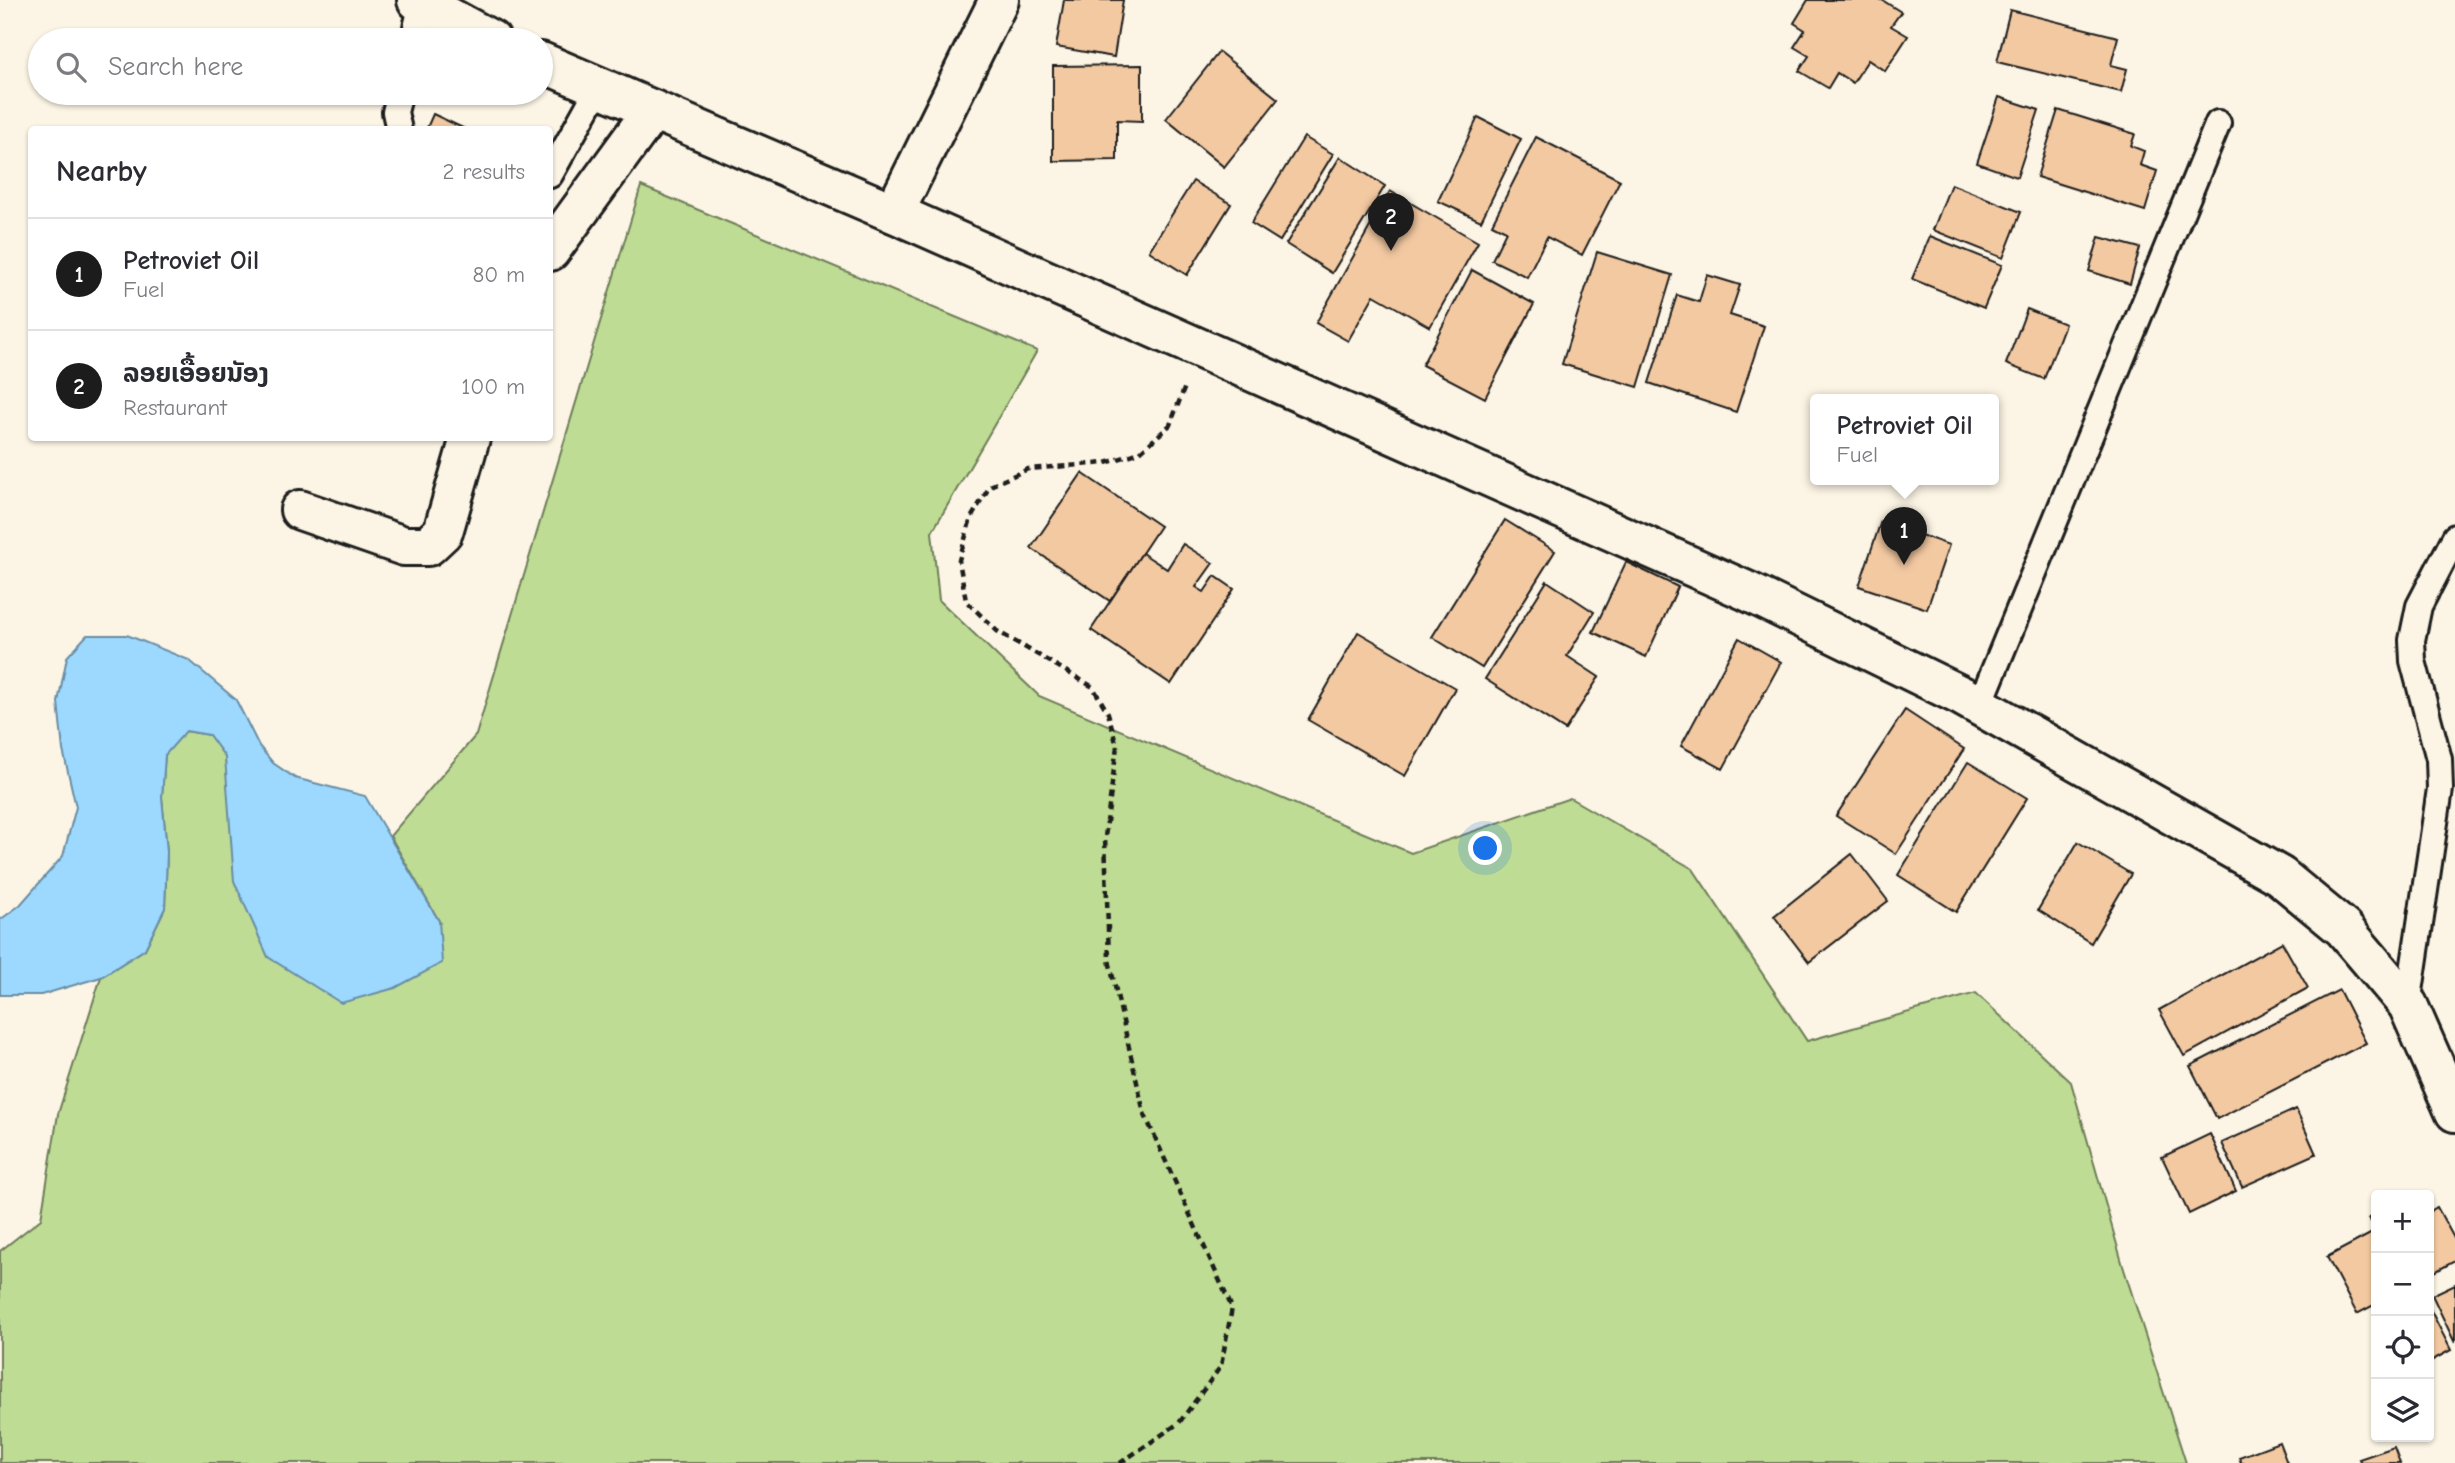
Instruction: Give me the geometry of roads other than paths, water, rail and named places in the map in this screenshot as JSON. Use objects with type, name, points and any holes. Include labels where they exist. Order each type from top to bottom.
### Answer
[{"type":"main road","points":[[894,213],[999,0]]},
{"type":"main road","points":[[419,1],[469,28]]},
{"type":"main road","points":[[553,67],[894,213],[1747,592],[1962,696],[2280,876],[2343,928],[2408,1005],[2455,1112]]},
{"type":"main road","points":[[553,247],[653,110]]},
{"type":"main road","points":[[300,510],[404,546],[428,546],[443,532],[469,441]]},
{"type":"lane","points":[[415,28],[419,1]]},
{"type":"lane","points":[[553,170],[599,86]]},
{"type":"lane","points":[[397,105],[395,112],[398,126]]},
{"type":"lane","points":[[1979,707],[2218,123]]},
{"type":"lane","points":[[2408,1005],[2440,789],[2439,759],[2413,660],[2412,640],[2419,606],[2455,537]]},
{"type":"water","points":[[87,635],[127,635],[189,660],[236,700],[259,746],[273,763],[295,778],[365,796],[439,921],[442,963],[395,988],[341,1003],[268,957],[234,881],[225,757],[209,735],[186,731],[165,755],[162,797],[167,852],[165,908],[145,949],[101,977],[41,995],[0,995],[0,920],[20,905],[63,856],[76,807],[63,750],[58,702],[67,657]]},
{"type":"place","name":"ລອຍເອື້ອຍນັອງ","points":[[1391,251]]},
{"type":"place","name":"Petroviet Oil","points":[[1904,565]]}]
